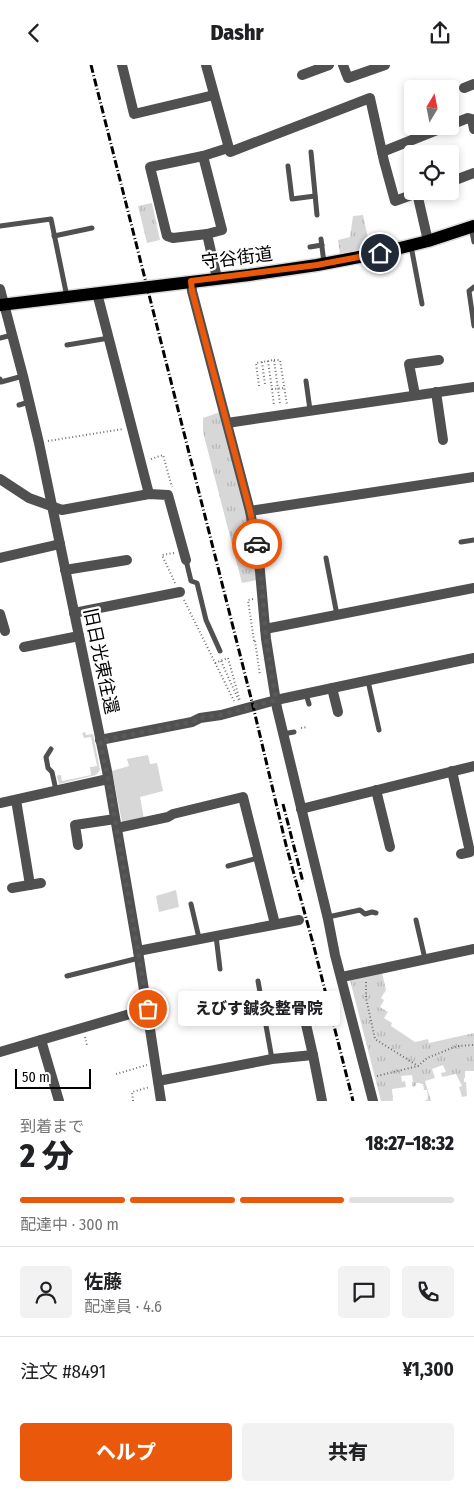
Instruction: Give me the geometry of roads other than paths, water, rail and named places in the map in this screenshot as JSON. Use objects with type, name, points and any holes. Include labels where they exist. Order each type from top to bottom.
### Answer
[{"type":"main road","name":"守谷街道","points":[[2,305],[218,278],[274,267],[324,264],[428,241],[472,226]]},
{"type":"street","points":[[122,65],[134,114],[214,95]]},
{"type":"street","points":[[206,65],[230,152],[370,98],[394,201],[404,198]]},
{"type":"street","points":[[302,75],[329,65]]},
{"type":"street","points":[[343,65],[348,78],[385,65]]},
{"type":"street","points":[[459,122],[468,118],[472,119],[473,132]]},
{"type":"street","points":[[382,151],[425,135]]},
{"type":"street","points":[[203,156],[222,230],[207,234],[173,238],[167,236],[150,167],[203,156],[228,148]]},
{"type":"street","points":[[459,178],[474,173]]},
{"type":"street","points":[[421,200],[428,241]]},
{"type":"street","points":[[207,234],[218,278]]},
{"type":"street","points":[[191,281],[192,291],[226,405],[227,423],[250,511],[260,560],[265,629],[276,700],[336,955],[373,1101]]},
{"type":"street","name":"旧日光東往還","points":[[0,289],[2,305],[23,376],[24,403],[39,443],[108,779],[148,1009],[155,1084],[161,1101]]},
{"type":"street","points":[[98,293],[149,494]]},
{"type":"street","points":[[414,395],[409,364],[439,360]]},
{"type":"street","points":[[227,423],[281,411],[310,410],[436,392],[474,391]]},
{"type":"street","points":[[436,392],[443,441]]},
{"type":"street","points":[[250,511],[470,475]]},
{"type":"street","points":[[0,479],[29,498],[62,510],[149,494],[168,495],[186,560]]},
{"type":"street","points":[[0,558],[60,544]]},
{"type":"street","points":[[65,570],[127,560]]},
{"type":"street","points":[[265,629],[450,590],[474,588]]},
{"type":"street","points":[[74,613],[180,592]]},
{"type":"street","points":[[0,614],[5,631]]},
{"type":"street","points":[[24,647],[79,636]]},
{"type":"street","points":[[100,741],[192,722],[200,718],[221,715],[276,700],[307,699],[332,688],[474,658]]},
{"type":"street","points":[[332,688],[338,712]]},
{"type":"street","points":[[301,809],[474,766]]},
{"type":"street","points":[[452,771],[470,852],[461,855]]},
{"type":"street","points":[[0,803],[108,779]]},
{"type":"street","points":[[376,790],[390,847]]},
{"type":"street","points":[[78,845],[75,825],[116,823],[168,817],[173,814],[243,797],[275,924]]},
{"type":"street","points":[[16,800],[30,885]]},
{"type":"street","points":[[12,888],[41,883]]},
{"type":"street","points":[[138,955],[200,938],[299,920]]},
{"type":"street","points":[[342,977],[408,965],[474,949]]},
{"type":"street","points":[[300,998],[322,1101]]},
{"type":"street","points":[[0,1052],[148,1009]]},
{"type":"street","points":[[41,1040],[59,1101]]},
{"type":"street","points":[[155,1084],[272,1059],[313,1055]]},
{"type":"lane","points":[[311,152],[318,215]]},
{"type":"lane","points":[[288,166],[292,199],[315,196]]},
{"type":"lane","points":[[0,226],[51,219],[66,297]]},
{"type":"lane","points":[[472,226],[474,242]]},
{"type":"lane","points":[[54,236],[92,228]]},
{"type":"lane","points":[[310,247],[321,242],[324,264]]},
{"type":"lane","points":[[411,245],[422,304]]},
{"type":"lane","points":[[474,287],[469,291],[474,326]]},
{"type":"lane","points":[[0,338],[12,335]]},
{"type":"lane","points":[[67,345],[109,338]]},
{"type":"lane","points":[[0,379],[1,381],[23,376]]},
{"type":"lane","points":[[306,381],[310,410]]},
{"type":"lane","points":[[460,542],[474,540]]},
{"type":"lane","points":[[326,558],[337,615]]},
{"type":"lane","points":[[186,560],[190,581],[197,583],[206,620],[220,651]]},
{"type":"lane","points":[[368,681],[379,730]]},
{"type":"lane","points":[[284,734],[294,732]]},
{"type":"lane","points":[[51,749],[46,757],[48,768],[52,772],[56,791]]},
{"type":"lane","points":[[228,866],[259,858]]},
{"type":"lane","points":[[191,904],[200,938]]},
{"type":"lane","points":[[328,917],[360,910],[365,914],[376,913]]},
{"type":"lane","points":[[416,920],[431,960]]},
{"type":"lane","points":[[216,935],[220,969]]},
{"type":"lane","points":[[67,976],[138,955]]},
{"type":"lane","points":[[258,981],[272,1059]]},
{"type":"railway","points":[[91,65],[253,706],[286,845],[353,1101]]},
{"type":"railway","points":[[283,804],[303,882]]},
{"type":"place","name":"えびす鍼灸整骨院","points":[[148,1009]]}]
